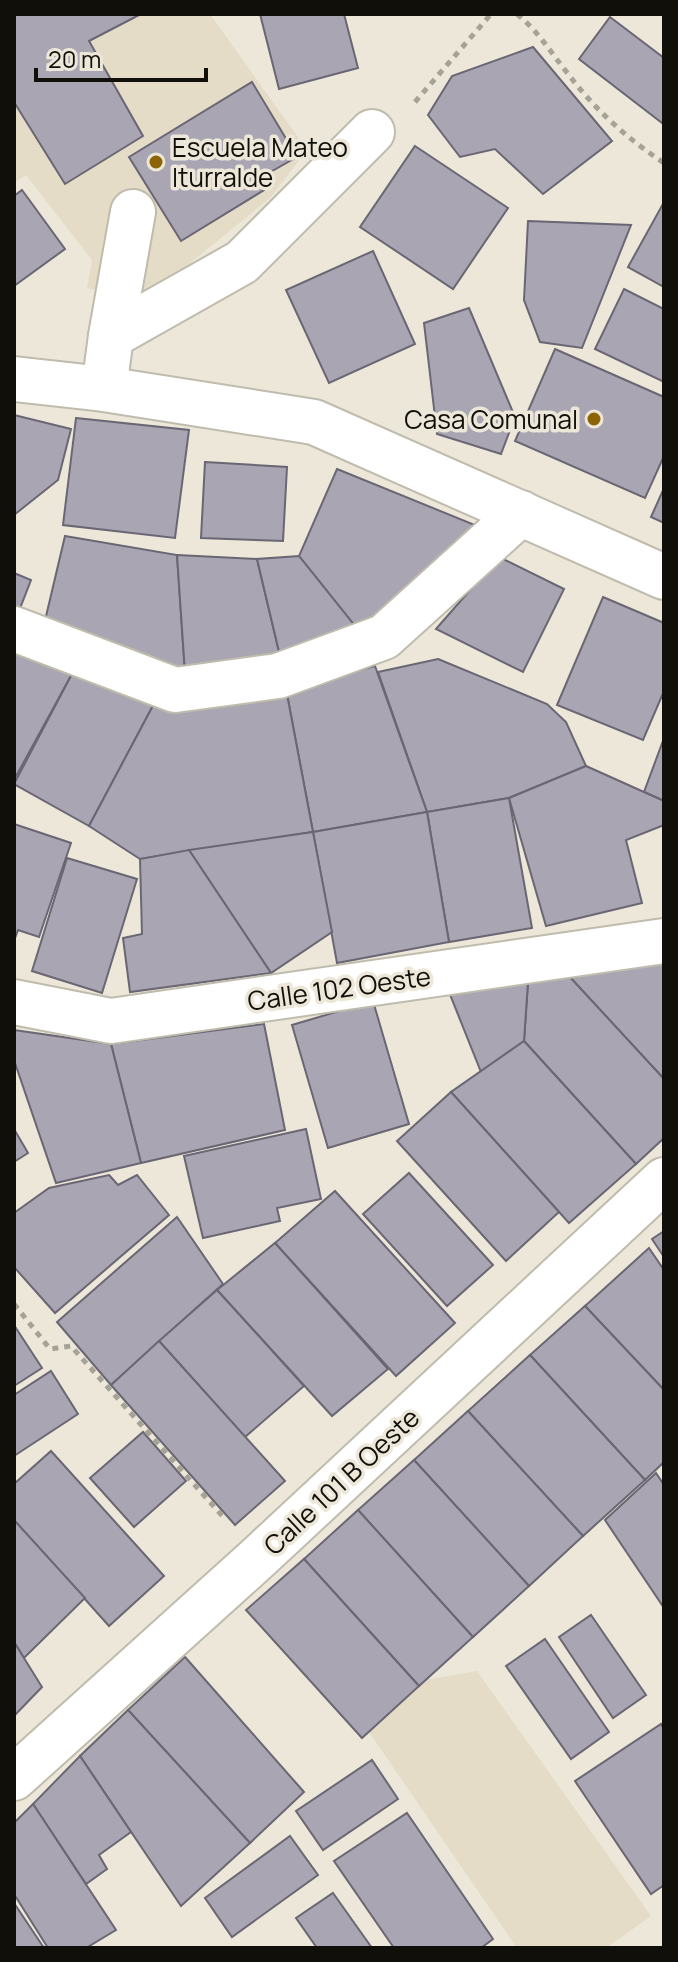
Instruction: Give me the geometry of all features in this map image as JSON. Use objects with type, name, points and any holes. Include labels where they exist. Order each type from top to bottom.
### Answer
[{"type":"street","points":[[111,336],[242,262],[372,132]]},
{"type":"street","points":[[104,389],[133,212]]},
{"type":"street","points":[[14,379],[104,389],[314,422],[664,577]]},
{"type":"street","points":[[14,629],[175,690],[278,676],[384,637],[521,513]]},
{"type":"street","name":"Calle 102 Oeste","points":[[14,1002],[111,1021],[664,941]]},
{"type":"street","name":"Calle 101 B Oeste","points":[[14,1778],[259,1557],[664,1180]]},
{"type":"path","points":[[372,132],[406,112],[491,14]]},
{"type":"path","points":[[517,14],[535,29],[570,77],[630,141],[664,163]]},
{"type":"path","points":[[14,1304],[50,1349],[71,1346],[259,1557]]},
{"type":"shaded area","name":"Escuela Mateo Iturralde","points":[[14,14],[210,14],[307,150],[270,198],[144,301],[87,288],[92,260],[26,175],[14,183]]},
{"type":"shaded area","points":[[477,1671],[651,1916],[606,1948],[517,1948],[369,1732],[425,1680]]},
{"type":"building","points":[[14,14],[141,14],[89,41],[143,136],[65,184],[14,102]]},
{"type":"building","points":[[260,14],[344,14],[358,68],[279,89]]},
{"type":"building","points":[[610,17],[664,58],[662,123],[579,59]]},
{"type":"building","points":[[533,47],[612,141],[543,194],[495,149],[460,157],[428,115],[452,76]]},
{"type":"building","points":[[252,82],[297,157],[267,174],[274,184],[181,241],[129,157]]},
{"type":"building","points":[[415,146],[508,208],[453,289],[360,227]]},
{"type":"building","points":[[22,190],[65,249],[14,286],[14,196]]},
{"type":"building","points":[[664,202],[664,287],[628,267]]},
{"type":"building","points":[[528,221],[631,225],[582,348],[540,342],[524,300]]},
{"type":"building","points":[[373,251],[415,344],[329,383],[286,290]]},
{"type":"building","points":[[624,289],[664,309],[664,382],[595,349]]},
{"type":"building","points":[[469,308],[515,417],[501,454],[437,434],[424,323]]},
{"type":"building","name":"Casa Comunal","points":[[555,349],[664,397],[664,456],[645,498],[515,441]]},
{"type":"building","points":[[14,415],[71,429],[58,480],[14,515]]},
{"type":"building","points":[[76,418],[189,430],[175,538],[63,525]]},
{"type":"building","points":[[205,462],[287,467],[283,541],[201,538]]},
{"type":"building","points":[[337,469],[487,530],[359,631],[299,556]]},
{"type":"building","points":[[664,488],[664,523],[651,517]]},
{"type":"building","points":[[65,536],[177,555],[185,673],[43,629]]},
{"type":"building","points":[[177,555],[257,559],[280,656],[185,673]]},
{"type":"building","points":[[299,556],[359,631],[280,656],[257,559]]},
{"type":"building","points":[[499,557],[564,589],[523,672],[436,629]]},
{"type":"building","points":[[14,573],[31,580],[17,616],[14,614]]},
{"type":"building","points":[[603,597],[664,623],[664,691],[643,740],[557,705]]},
{"type":"building","points":[[14,645],[73,672],[14,780]]},
{"type":"building","points":[[438,659],[547,704],[566,722],[586,766],[509,798],[427,812],[378,672]]},
{"type":"building","points":[[375,666],[427,812],[313,832],[286,689]]},
{"type":"building","points":[[73,672],[156,700],[89,826],[14,784]]},
{"type":"building","points":[[286,689],[313,832],[140,859],[89,826],[156,700]]},
{"type":"building","points":[[664,738],[664,801],[644,792]]},
{"type":"building","points":[[586,766],[664,801],[664,825],[626,840],[642,903],[546,926],[509,798]]},
{"type":"building","points":[[509,798],[532,928],[449,942],[427,812]]},
{"type":"building","points":[[427,812],[449,942],[337,963],[313,832]]},
{"type":"building","points":[[14,824],[71,843],[39,937],[18,930],[14,941]]},
{"type":"building","points":[[313,832],[332,932],[271,973],[189,850]]},
{"type":"building","points":[[189,850],[271,973],[130,992],[123,938],[142,934],[140,859]]},
{"type":"building","points":[[67,858],[137,879],[102,993],[32,971]]},
{"type":"building","points":[[664,961],[664,1079],[568,975]]},
{"type":"building","points":[[568,975],[664,1079],[664,1138],[636,1164],[524,1041],[528,982]]},
{"type":"building","points":[[528,982],[524,1041],[481,1072],[449,992]]},
{"type":"building","points":[[373,1001],[409,1124],[328,1148],[292,1025]]},
{"type":"building","points":[[264,1024],[285,1130],[141,1163],[111,1044]]},
{"type":"building","points":[[14,1030],[111,1044],[141,1163],[56,1183],[14,1060]]},
{"type":"building","points":[[524,1041],[636,1164],[569,1223],[451,1092]]},
{"type":"building","points":[[451,1092],[559,1212],[506,1261],[397,1141]]},
{"type":"building","points":[[14,1129],[28,1153],[14,1162]]},
{"type":"building","points":[[306,1129],[321,1199],[277,1208],[280,1221],[203,1238],[184,1156]]},
{"type":"building","points":[[409,1173],[493,1265],[447,1306],[363,1214]]},
{"type":"building","points":[[109,1175],[118,1185],[137,1175],[169,1215],[55,1313],[14,1267],[14,1213],[49,1188]]},
{"type":"building","points":[[335,1191],[455,1323],[396,1376],[275,1243]]},
{"type":"building","points":[[177,1217],[223,1284],[111,1385],[57,1322]]},
{"type":"building","points":[[664,1231],[664,1257],[652,1239]]},
{"type":"building","points":[[275,1243],[388,1369],[332,1416],[217,1290]]},
{"type":"building","points":[[649,1248],[664,1270],[664,1390],[585,1306]]},
{"type":"building","points":[[217,1290],[304,1386],[245,1437],[159,1341]]},
{"type":"building","points":[[585,1306],[664,1390],[664,1462],[645,1480],[530,1355]]},
{"type":"building","points":[[14,1325],[42,1368],[14,1386]]},
{"type":"building","points":[[159,1341],[285,1481],[235,1525],[111,1385]]},
{"type":"building","points":[[530,1355],[645,1480],[583,1536],[468,1411]]},
{"type":"building","points":[[51,1371],[78,1414],[14,1456],[14,1395]]},
{"type":"building","points":[[468,1411],[583,1536],[529,1586],[414,1460]]},
{"type":"building","points":[[143,1432],[186,1481],[134,1527],[90,1478]]},
{"type":"building","points":[[51,1451],[164,1576],[109,1626],[14,1520],[14,1484]]},
{"type":"building","points":[[414,1460],[529,1586],[473,1637],[358,1510]]},
{"type":"building","points":[[656,1473],[664,1485],[664,1608],[605,1520]]},
{"type":"building","points":[[358,1510],[473,1637],[419,1686],[304,1559]]},
{"type":"building","points":[[14,1520],[85,1598],[24,1658],[14,1642]]},
{"type":"building","points":[[304,1559],[419,1686],[362,1738],[246,1610]]},
{"type":"building","points":[[591,1615],[646,1695],[613,1718],[559,1637]]},
{"type":"building","points":[[545,1639],[609,1732],[571,1759],[506,1666]]},
{"type":"building","points":[[14,1642],[42,1687],[14,1716]]},
{"type":"building","points":[[185,1657],[304,1792],[250,1843],[128,1710]]},
{"type":"building","points":[[128,1710],[250,1843],[181,1906],[80,1756]]},
{"type":"building","points":[[661,1724],[664,1729],[664,1885],[651,1894],[575,1781]]},
{"type":"building","points":[[80,1756],[131,1832],[99,1855],[107,1869],[86,1884],[33,1804]]},
{"type":"building","points":[[372,1760],[398,1799],[323,1850],[296,1811]]},
{"type":"building","points":[[33,1804],[116,1930],[86,1948],[48,1948],[14,1894],[14,1823]]},
{"type":"building","points":[[407,1813],[493,1939],[481,1948],[394,1948],[334,1861]]},
{"type":"building","points":[[290,1836],[318,1875],[232,1937],[205,1898]]},
{"type":"building","points":[[333,1893],[372,1948],[317,1948],[296,1918]]},
{"type":"building","points":[[14,1903],[44,1948],[14,1948]]},
{"type":"place","name":"Escuela Mateo Iturralde","points":[[156,162]]},
{"type":"place","name":"Casa Comunal","points":[[594,419]]}]
